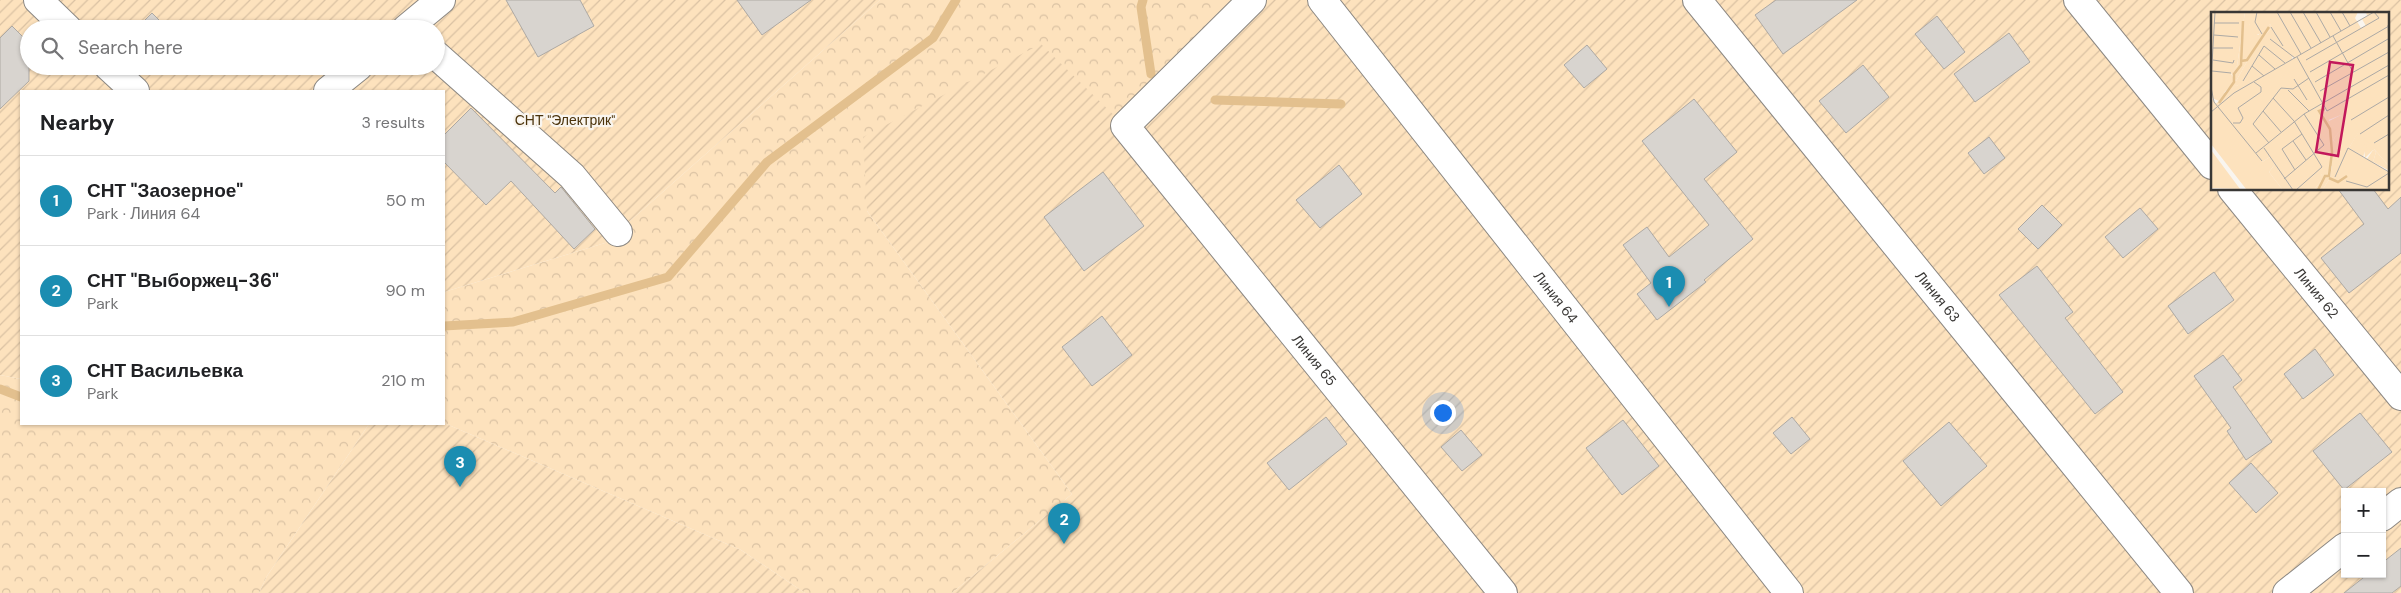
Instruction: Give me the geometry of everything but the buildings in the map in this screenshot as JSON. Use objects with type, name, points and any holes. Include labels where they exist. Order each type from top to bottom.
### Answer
[{"type":"street","points":[[38,0],[59,20]]},
{"type":"street","points":[[417,20],[441,0]]},
{"type":"street","name":"Линия 65","points":[[1252,0],[1125,126],[1503,593]]},
{"type":"street","name":"Линия 64","points":[[1322,0],[1789,593]]},
{"type":"street","name":"Линия 63","points":[[1697,0],[2179,593]]},
{"type":"street","points":[[2078,0],[2211,164]]},
{"type":"street","points":[[445,63],[572,176],[618,232]]},
{"type":"street","points":[[118,75],[134,90]]},
{"type":"street","points":[[329,90],[348,75]]},
{"type":"street","name":"Линия 62","points":[[2233,190],[2401,396]]},
{"type":"street","points":[[2386,514],[2401,502]]},
{"type":"street","points":[[2287,593],[2341,550]]},
{"type":"green space","name":"СНТ \"Электрик\"","points":[[0,0],[880,0],[605,243],[445,292],[445,90],[20,90],[20,379],[0,375]]},
{"type":"green space","points":[[880,0],[1252,0],[1125,126],[867,211],[1072,494],[952,593],[805,593],[741,550],[445,423],[445,292],[605,243]]},
{"type":"green space","points":[[1252,0],[2401,0],[2401,593],[952,593],[1072,494],[867,211],[863,137],[1041,44],[1125,126]]},
{"type":"green space","points":[[0,375],[20,379],[20,425],[368,425],[267,576],[259,593],[0,593]]},
{"type":"green space","points":[[445,423],[741,550],[805,593],[259,593],[267,576],[368,425],[445,425]]},
{"type":"waterway","points":[[445,326],[513,322],[668,277],[767,162],[933,38],[956,0]]},
{"type":"waterway","points":[[1143,0],[1141,7],[1151,74]]},
{"type":"waterway","points":[[1215,100],[1341,104]]},
{"type":"waterway","points":[[0,389],[20,397]]},
{"type":"place","name":"СНТ \"Заозерное\"","points":[[1669,307]]},
{"type":"place","name":"СНТ Васильевка","points":[[460,487]]},
{"type":"place","name":"СНТ \"Выборжец-36\"","points":[[1064,544]]}]
